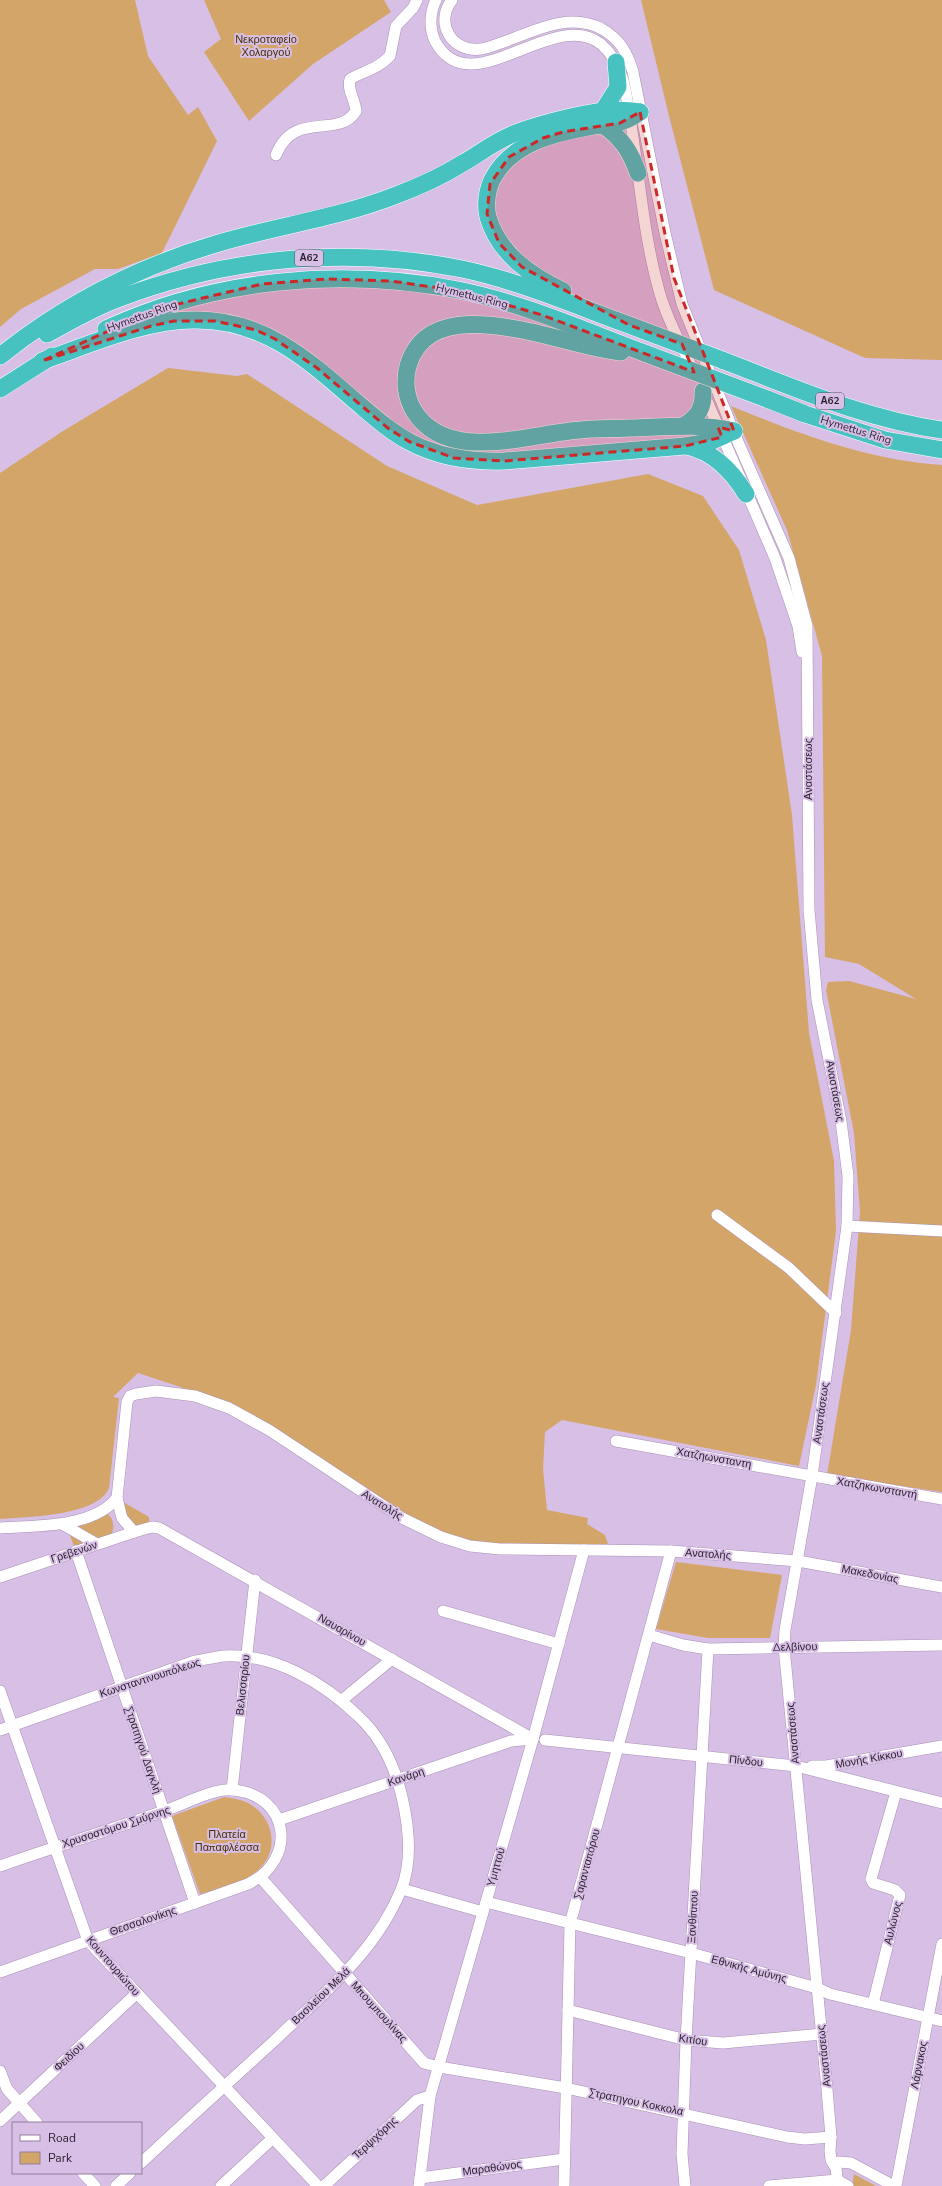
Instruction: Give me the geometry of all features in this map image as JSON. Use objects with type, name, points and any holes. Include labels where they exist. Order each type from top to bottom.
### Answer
[{"type":"highway","points":[[604,110],[618,87],[616,62]]},
{"type":"highway","points":[[0,356],[34,330],[69,308],[118,283],[185,254],[220,243],[322,219],[393,196],[442,175],[510,135],[532,127],[604,110],[633,114]]},
{"type":"highway","points":[[629,325],[598,307],[555,287],[522,267],[499,243],[487,214],[490,184],[496,172],[509,157],[536,141],[563,132],[591,126],[604,126],[633,114]]},
{"type":"highway","points":[[604,126],[615,133],[623,143],[638,173]]},
{"type":"highway","name":"Hymettus Ring","points":[[0,363],[75,319],[133,293],[216,271],[280,260],[314,257],[388,259],[463,269],[556,297],[858,411],[887,420],[942,430]]},
{"type":"highway","name":"Hymettus Ring","points":[[0,389],[42,361],[122,322],[157,309],[192,299],[262,284],[327,280],[391,281],[459,290],[542,314],[805,414],[885,440],[942,450]]},
{"type":"highway","points":[[42,361],[151,326],[174,321],[215,321],[256,330],[275,339],[296,352],[317,368],[389,429],[410,442],[454,458],[476,461],[504,461],[685,446],[702,444],[725,432]]},
{"type":"highway","points":[[647,354],[610,351],[505,326],[472,324],[453,327],[438,331],[425,340],[417,349],[408,366],[407,393],[410,404],[427,426],[436,433],[465,442],[480,443],[580,430],[683,426],[725,432]]},
{"type":"highway","points":[[683,426],[691,422],[699,412],[703,399],[703,391]]},
{"type":"highway","points":[[685,446],[704,452],[717,459],[738,480],[746,494]]},
{"type":"street","points":[[276,155],[280,144],[289,135],[297,130],[344,122],[352,118],[356,111],[348,87],[350,79],[359,73],[372,70],[390,56],[396,26],[413,8],[417,0]]},
{"type":"street","points":[[436,0],[431,18],[435,40],[441,49],[460,62],[482,63],[549,39],[577,35],[589,38],[600,44],[616,62],[622,76],[633,114],[674,278],[682,304],[746,494],[776,558],[798,626],[809,688]]},
{"type":"street","points":[[452,0],[444,14],[443,23],[446,32],[456,43],[473,49],[490,47],[561,22],[583,22],[606,32],[616,40],[629,58],[638,173],[647,232],[660,295],[703,391],[789,558],[807,626],[809,688]]},
{"type":"street","name":"Αναστάσεως","points":[[809,688],[809,910],[812,954],[817,1000],[841,1121],[848,1176],[847,1226],[812,1476],[785,1630],[784,1647],[822,2034],[832,2160],[837,2165],[837,2183]]},
{"type":"street","points":[[718,1215],[789,1268],[836,1313]]},
{"type":"street","points":[[847,1226],[942,1231]]},
{"type":"street","name":"Ανατολής","points":[[134,1532],[122,1518],[117,1498],[127,1402],[130,1396],[136,1394],[164,1392],[194,1396],[229,1408],[268,1430],[402,1518],[441,1537],[470,1546],[500,1549],[671,1551],[798,1560]]},
{"type":"street","name":"Χατζηωνσταντη","points":[[616,1441],[812,1476]]},
{"type":"street","name":"Χατζηκωνσταντή","points":[[812,1476],[942,1500]]},
{"type":"street","points":[[0,1528],[62,1524],[106,1508],[117,1498]]},
{"type":"street","points":[[106,1508],[115,1516],[118,1528],[113,1539]]},
{"type":"street","points":[[62,1524],[97,1544]]},
{"type":"street","name":"Γρεβενών","points":[[0,1577],[149,1528]]},
{"type":"street","name":"Ναυαρίνου","points":[[149,1528],[159,1528],[255,1580],[533,1739]]},
{"type":"street","name":"Στρατηγού Δαγκλή","points":[[80,1550],[122,1686],[195,1903]]},
{"type":"street","name":"Υμηττού","points":[[419,2182],[430,2096],[533,1739],[584,1550]]},
{"type":"street","name":"Σαρανταπόρου","points":[[564,2186],[570,1924],[671,1551]]},
{"type":"street","name":"Μακεδονίας","points":[[798,1560],[942,1587]]},
{"type":"street","name":"Βελισσαρίου","points":[[232,1790],[255,1580]]},
{"type":"street","points":[[443,1611],[559,1644]]},
{"type":"street","name":"Δελβίνου","points":[[649,1635],[683,1645],[708,1649],[942,1645]]},
{"type":"street","name":"Ξανθίππου","points":[[685,2186],[682,2154],[686,2040],[708,1649]]},
{"type":"street","name":"Κωνσταντινουπόλεως","points":[[0,1730],[194,1661],[224,1656],[246,1657],[279,1665],[305,1677],[342,1700],[367,1724],[384,1749],[398,1780]]},
{"type":"street","points":[[342,1700],[392,1659]]},
{"type":"street","name":"Κουντουριώτου","points":[[0,1691],[88,1941],[318,2186]]},
{"type":"street","name":"Κανάρη","points":[[279,1820],[511,1741],[533,1739]]},
{"type":"street","name":"Πίνδου","points":[[545,1740],[796,1766],[942,1803]]},
{"type":"street","name":"Μονής Κίκκου","points":[[796,1766],[826,1766],[942,1746]]},
{"type":"street","name":"Βασιλείου Μελά","points":[[142,2162],[345,1974],[382,1928],[402,1889],[408,1863],[409,1834],[398,1780]]},
{"type":"street","points":[[195,1903],[261,1878],[268,1871],[280,1849],[282,1836],[279,1820],[272,1810],[260,1799],[247,1793],[232,1790]]},
{"type":"street","name":"Χρυσοστόμου Σμύρνης","points":[[0,1866],[214,1793],[232,1790]]},
{"type":"street","name":"Αυλώνος","points":[[873,2004],[900,1895],[895,1890],[873,1883],[871,1879],[896,1792]]},
{"type":"street","name":"Μπουμπουλίνας","points":[[261,1878],[424,2063],[439,2067]]},
{"type":"street","name":"Εθνικής Αμύνης","points":[[402,1889],[570,1924],[691,1953],[817,1988],[830,1994],[942,2021]]},
{"type":"street","name":"Θεσσαλονίκης","points":[[0,1972],[195,1903]]},
{"type":"street","name":"Λάρνακος","points":[[895,2186],[928,2017],[941,1961],[942,1944]]},
{"type":"street","name":"Φειδίου","points":[[0,2121],[137,1994]]},
{"type":"street","name":"Κιτίου","points":[[568,2010],[686,2040],[723,2044],[822,2034]]},
{"type":"street","name":"Στρατηγου Κοκκολα","points":[[439,2067],[566,2088],[787,2137],[805,2139],[831,2137]]},
{"type":"street","points":[[0,2070],[7,2089],[36,2122]]},
{"type":"street","name":"Τερψιχόρης","points":[[324,2186],[417,2100],[430,2096]]},
{"type":"street","points":[[221,2186],[273,2138]]},
{"type":"street","name":"Μαραθώνος","points":[[419,2182],[564,2158]]},
{"type":"street","points":[[837,2165],[851,2163],[895,2186]]},
{"type":"street","points":[[84,2174],[95,2186]]},
{"type":"street","points":[[116,2186],[129,2174]]},
{"type":"street","points":[[769,2186],[837,2183],[848,2186]]},
{"type":"highlighted area","points":[[640,112],[674,278],[734,431],[718,427],[722,437],[685,446],[504,461],[454,458],[410,442],[389,429],[317,368],[275,339],[256,330],[215,321],[174,321],[151,326],[42,361],[157,309],[262,284],[327,279],[391,281],[459,291],[542,315],[694,372],[682,344],[629,325],[522,267],[499,243],[487,214],[490,184],[509,157],[543,138],[563,132],[620,123]]},
{"type":"green space","points":[[0,0],[135,0],[148,56],[188,115],[198,107],[217,141],[162,253],[118,269],[95,269],[21,309],[0,327]]},
{"type":"green space","name":"Νεκροταφείο Χολαργού","points":[[204,0],[384,0],[391,12],[313,64],[249,121],[204,52],[221,39]]},
{"type":"green space","points":[[641,0],[942,0],[942,360],[865,358],[714,290]]},
{"type":"green space","points":[[168,368],[237,376],[247,374],[387,466],[477,505],[648,474],[703,496],[739,550],[766,640],[792,815],[809,1033],[834,1161],[836,1231],[816,1385],[799,1466],[562,1420],[545,1432],[543,1469],[547,1510],[588,1518],[587,1524],[605,1535],[608,1544],[502,1546],[449,1536],[403,1514],[271,1426],[235,1405],[138,1373],[113,1397],[119,1398],[109,1488],[102,1497],[77,1510],[43,1516],[0,1519],[0,473],[63,431]]},
{"type":"green space","points":[[731,406],[808,436],[861,452],[887,458],[942,465],[942,1492],[827,1475],[851,1330],[860,1212],[854,1133],[826,990],[828,982],[849,981],[916,999],[859,964],[825,957],[822,656],[787,530]]},
{"type":"green space","points":[[123,1502],[149,1517],[149,1523],[137,1527],[126,1518]]},
{"type":"green space","points":[[105,1512],[113,1522],[111,1536],[95,1540],[74,1527]]},
{"type":"green space","points":[[69,1533],[87,1544],[75,1549]]},
{"type":"green space","points":[[676,1562],[782,1575],[770,1638],[708,1638],[656,1629]]},
{"type":"green space","name":"Πλατεία Παπαφλέσσα","points":[[224,1797],[248,1803],[263,1815],[271,1832],[272,1841],[270,1850],[267,1859],[255,1873],[241,1881],[200,1894],[172,1816]]},
{"type":"green space","points":[[854,2174],[876,2186],[852,2186]]}]
